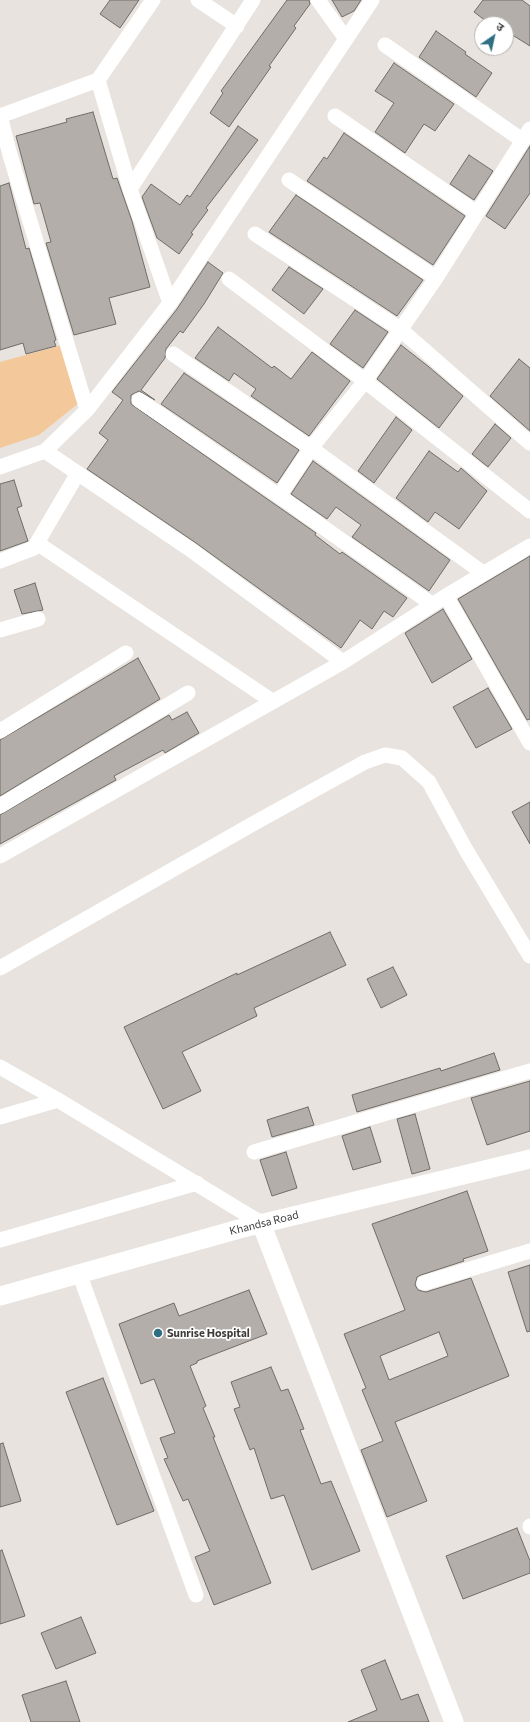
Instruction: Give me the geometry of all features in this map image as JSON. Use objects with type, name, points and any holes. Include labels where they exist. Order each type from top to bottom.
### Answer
[{"type":"street","points":[[87,410],[5,157],[0,116],[98,80],[153,0]]},
{"type":"street","points":[[198,0],[237,26]]},
{"type":"street","points":[[130,189],[253,0]]},
{"type":"street","points":[[318,0],[346,39]]},
{"type":"street","points":[[0,466],[46,451],[87,410],[170,303],[372,0]]},
{"type":"street","points":[[279,496],[311,448],[365,381],[436,278],[526,134],[385,45]]},
{"type":"street","points":[[98,80],[130,189],[170,303]]},
{"type":"street","points":[[335,116],[477,213]]},
{"type":"street","points":[[289,180],[436,278]]},
{"type":"street","points":[[255,234],[400,329],[530,443]]},
{"type":"street","points":[[229,280],[365,381],[530,511]]},
{"type":"street","points":[[173,354],[311,448],[483,573]]},
{"type":"street","points":[[139,400],[279,496],[433,605]]},
{"type":"street","points":[[46,451],[191,550],[343,662]]},
{"type":"street","points":[[0,561],[29,551],[37,543],[78,473]]},
{"type":"street","points":[[37,543],[272,701]]},
{"type":"street","points":[[0,856],[343,662],[483,573],[530,546]]},
{"type":"street","points":[[446,596],[530,743]]},
{"type":"street","points":[[0,630],[38,619]]},
{"type":"street","points":[[0,731],[126,653]]},
{"type":"street","points":[[0,806],[188,693]]},
{"type":"street","points":[[0,968],[258,821],[365,762],[385,755],[402,758],[429,782],[466,850],[530,956]]},
{"type":"street","points":[[0,1067],[197,1183],[261,1223],[454,1722]]},
{"type":"street","points":[[254,1152],[530,1071]]},
{"type":"street","points":[[0,1117],[58,1100]]},
{"type":"street","name":"Khandsa Road","points":[[0,1296],[261,1223],[530,1159]]},
{"type":"street","points":[[0,1240],[197,1183]]},
{"type":"street","points":[[424,1283],[530,1251]]},
{"type":"street","points":[[79,1273],[196,1596]]},
{"type":"shaded area","points":[[62,345],[79,403],[39,435],[0,448],[0,362]]},
{"type":"building","points":[[110,0],[139,0],[120,28],[100,14]]},
{"type":"building","points":[[287,0],[309,0],[310,4],[294,26],[296,28],[269,66],[271,67],[229,127],[210,113],[223,93],[221,91]]},
{"type":"building","points":[[332,0],[361,0],[354,11],[342,17]]},
{"type":"building","points":[[483,0],[522,0],[530,6],[530,46],[514,36],[514,16],[479,16],[474,12]]},
{"type":"building","points":[[436,31],[492,73],[476,97],[419,57]]},
{"type":"building","points":[[394,63],[454,104],[435,131],[424,124],[405,153],[375,132],[394,103],[375,91]]},
{"type":"building","points":[[93,112],[113,179],[117,178],[132,221],[150,287],[109,298],[116,324],[74,335],[46,243],[51,242],[40,203],[34,204],[16,136],[67,122],[66,119]]},
{"type":"building","points":[[238,126],[258,140],[206,208],[208,210],[191,233],[193,234],[179,254],[157,238],[142,197],[151,184],[180,205],[187,195],[190,197]]},
{"type":"building","points":[[344,133],[465,216],[433,265],[307,181],[324,157],[327,159]]},
{"type":"building","points":[[530,146],[530,193],[505,229],[486,216]]},
{"type":"building","points":[[469,155],[493,171],[474,200],[450,184]]},
{"type":"building","points":[[9,183],[26,249],[29,248],[56,340],[54,341],[56,346],[26,354],[23,343],[0,350],[0,186]]},
{"type":"building","points":[[296,195],[423,280],[397,316],[269,232]]},
{"type":"building","points":[[208,262],[223,273],[204,304],[183,333],[180,331],[166,349],[165,358],[141,390],[155,400],[139,391],[131,395],[131,404],[316,533],[315,535],[340,554],[342,552],[407,598],[393,617],[384,611],[372,629],[360,620],[341,648],[196,543],[87,469],[108,440],[99,433],[123,400],[112,392],[177,309]]},
{"type":"building","points":[[289,267],[323,289],[304,314],[272,290]]},
{"type":"building","points":[[355,310],[388,332],[363,368],[330,344]]},
{"type":"building","points":[[218,327],[272,368],[274,366],[291,379],[312,352],[350,381],[309,436],[251,396],[256,389],[234,373],[229,381],[195,358]]},
{"type":"building","points":[[401,345],[463,396],[439,428],[377,379]]},
{"type":"building","points":[[519,359],[530,368],[530,431],[490,396]]},
{"type":"building","points":[[184,373],[299,450],[277,483],[161,404]]},
{"type":"building","points":[[396,417],[412,430],[374,483],[358,471]]},
{"type":"building","points":[[495,424],[511,438],[488,467],[472,454]]},
{"type":"building","points":[[429,451],[458,472],[461,468],[487,491],[459,529],[435,512],[428,522],[396,498]]},
{"type":"building","points":[[313,461],[450,560],[429,591],[352,537],[361,525],[336,507],[327,519],[291,494]]},
{"type":"building","points":[[14,480],[22,506],[17,508],[28,541],[0,551],[0,484]]},
{"type":"building","points":[[530,556],[530,719],[527,720],[458,599]]},
{"type":"building","points":[[35,583],[43,610],[22,614],[14,590]]},
{"type":"building","points":[[443,609],[472,659],[432,683],[405,633]]},
{"type":"building","points":[[138,658],[160,699],[0,796],[0,740]]},
{"type":"building","points":[[488,688],[512,729],[476,748],[453,707]]},
{"type":"building","points":[[187,712],[199,733],[165,753],[163,750],[114,776],[116,780],[0,844],[0,815],[169,715],[172,720]]},
{"type":"building","points":[[530,802],[530,844],[512,812]]},
{"type":"building","points":[[330,932],[346,965],[254,1008],[257,1016],[182,1052],[201,1091],[163,1109],[124,1027],[237,973],[237,975]]},
{"type":"building","points":[[393,967],[407,995],[381,1008],[367,979]]},
{"type":"building","points":[[494,1053],[500,1070],[357,1112],[352,1095],[440,1068],[441,1071]]},
{"type":"building","points":[[530,1081],[530,1131],[487,1145],[471,1098]]},
{"type":"building","points":[[308,1107],[314,1125],[272,1137],[267,1120]]},
{"type":"building","points":[[415,1114],[430,1169],[412,1174],[397,1119]]},
{"type":"building","points":[[370,1127],[381,1162],[353,1170],[342,1136]]},
{"type":"building","points":[[286,1152],[297,1188],[272,1196],[260,1160]]},
{"type":"building","points":[[467,1191],[488,1251],[463,1259],[464,1261],[421,1275],[417,1277],[415,1285],[418,1290],[426,1292],[471,1278],[509,1376],[395,1422],[427,1501],[387,1517],[361,1450],[383,1441],[362,1390],[366,1388],[344,1334],[405,1310],[372,1224]],"holes":[[[439,1332],[448,1356],[389,1380],[380,1356]]]},
{"type":"building","points":[[530,1265],[530,1331],[527,1332],[508,1272]]},
{"type":"building","points":[[249,1290],[267,1334],[197,1361],[197,1363],[190,1366],[206,1406],[203,1408],[215,1437],[213,1437],[271,1583],[214,1605],[195,1557],[210,1551],[188,1499],[183,1501],[164,1459],[168,1458],[160,1438],[175,1433],[154,1379],[141,1384],[119,1324],[174,1303],[179,1316]]},
{"type":"building","points":[[271,1367],[281,1391],[288,1389],[304,1429],[300,1430],[321,1484],[331,1481],[360,1551],[312,1570],[284,1495],[271,1499],[254,1448],[250,1450],[234,1409],[240,1407],[231,1382]]},
{"type":"building","points":[[103,1378],[154,1511],[117,1525],[66,1392]]},
{"type":"building","points":[[3,1443],[21,1501],[0,1507],[0,1444]]},
{"type":"building","points":[[517,1528],[530,1561],[530,1573],[463,1599],[446,1556]]},
{"type":"building","points":[[2,1550],[25,1616],[0,1624],[0,1551]]},
{"type":"building","points":[[81,1617],[96,1653],[56,1669],[41,1633]]},
{"type":"building","points":[[385,1660],[401,1700],[418,1694],[429,1722],[348,1722],[377,1710],[361,1670]]},
{"type":"building","points":[[66,1681],[80,1722],[31,1722],[22,1695]]},
{"type":"place","name":"Sunrise Hospital","points":[[158,1333]]}]
